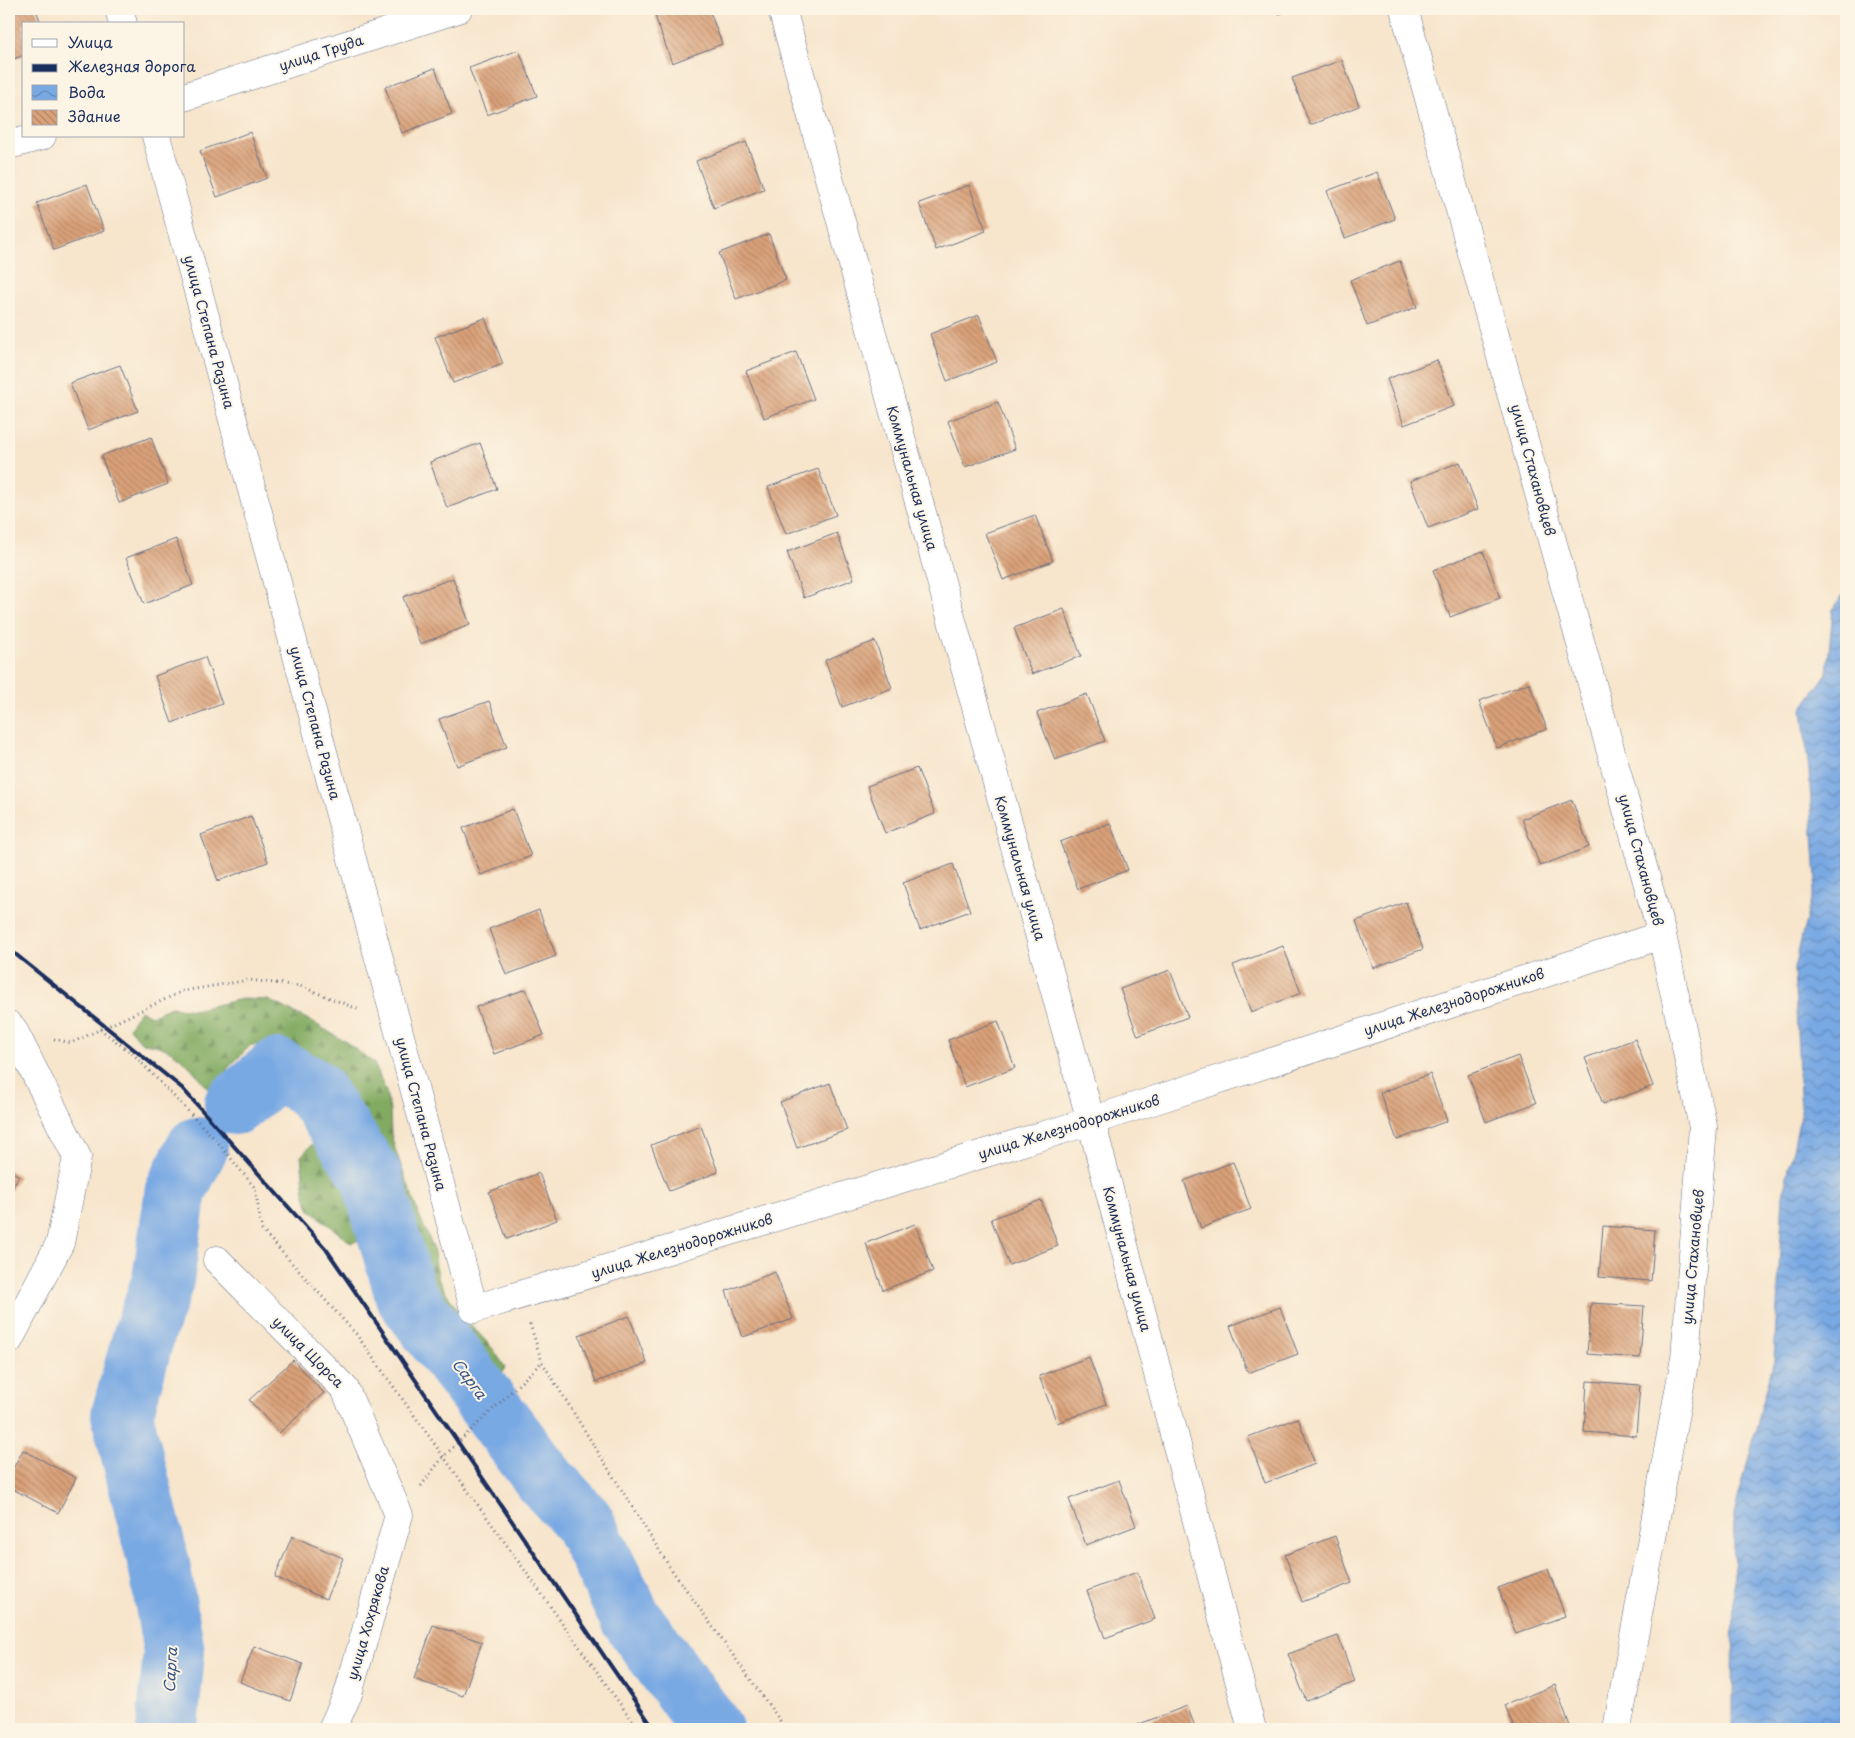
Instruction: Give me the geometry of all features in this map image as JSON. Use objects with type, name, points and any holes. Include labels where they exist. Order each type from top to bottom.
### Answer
[{"type":"street","points":[[119,9],[122,22]]},
{"type":"street","name":"улица Труда","points":[[185,97],[458,9]]},
{"type":"street","name":"Коммунальная улица","points":[[782,9],[1091,1121],[1252,1729]]},
{"type":"street","name":"улица Стахановцев","points":[[1404,9],[1662,935],[1703,1127],[1685,1358],[1617,1729]]},
{"type":"street","points":[[9,145],[35,138]]},
{"type":"street","name":"улица Степана Разина","points":[[157,138],[474,1309]]},
{"type":"street","name":"улица Железнодорожников","points":[[474,1309],[1091,1121],[1662,935]]},
{"type":"street","points":[[9,1340],[60,1243],[78,1157],[11,1027]]},
{"type":"street","name":"улица Щорса","points":[[217,1260],[346,1389],[400,1515]]},
{"type":"street","name":"улица Хохрякова","points":[[332,1729],[348,1694],[400,1515]]},
{"type":"path","points":[[11,1027],[71,1044],[183,991],[249,980],[300,986],[397,1026]]},
{"type":"path","points":[[100,1029],[134,1055],[216,1140],[255,1188],[262,1230],[356,1334],[442,1458],[638,1729]]},
{"type":"path","points":[[521,1295],[542,1362],[669,1566],[786,1729]]},
{"type":"path","points":[[400,1515],[442,1458],[542,1362]]},
{"type":"green space","points":[[242,999],[268,1000],[307,1019],[346,1042],[374,1063],[386,1092],[390,1110],[391,1134],[396,1152],[420,1218],[433,1247],[439,1281],[456,1308],[493,1349],[505,1367],[492,1396],[486,1401],[466,1401],[458,1383],[460,1359],[451,1355],[443,1344],[430,1342],[410,1313],[414,1289],[412,1270],[403,1248],[393,1235],[387,1230],[351,1243],[309,1209],[305,1196],[301,1156],[321,1135],[319,1124],[310,1110],[292,1096],[281,1081],[300,1076],[338,1100],[348,1095],[341,1074],[276,1047],[251,1045],[227,1069],[224,1083],[208,1089],[180,1058],[163,1048],[142,1043],[129,1028],[140,1010],[151,1016],[171,1007],[193,1010]]},
{"type":"water","points":[[1846,591],[1846,1729],[1733,1729],[1734,1514],[1774,1360],[1783,1195],[1801,1113],[1794,968],[1816,880],[1809,771],[1802,709],[1827,673],[1833,609]]},
{"type":"building","points":[[9,9],[36,9],[40,22],[22,22],[22,56],[9,61]]},
{"type":"building","points":[[674,9],[709,9],[722,44],[672,63],[655,16]]},
{"type":"building","points":[[1277,9],[1293,9],[1279,14]]},
{"type":"building","points":[[519,50],[537,96],[487,115],[469,68]]},
{"type":"building","points":[[1342,60],[1359,106],[1310,125],[1292,78]]},
{"type":"building","points":[[435,68],[452,114],[402,133],[385,87]]},
{"type":"building","points":[[250,132],[267,178],[217,197],[200,151]]},
{"type":"building","points":[[746,142],[764,189],[714,208],[696,161]]},
{"type":"building","points":[[1377,172],[1395,219],[1345,238],[1327,191]]},
{"type":"building","points":[[87,184],[104,231],[54,250],[37,203]]},
{"type":"building","points":[[969,185],[986,231],[936,250],[919,203]]},
{"type":"building","points":[[769,234],[786,280],[736,299],[719,253]]},
{"type":"building","points":[[1400,261],[1417,307],[1367,326],[1350,280]]},
{"type":"building","points":[[979,315],[997,362],[947,381],[930,334]]},
{"type":"building","points":[[485,318],[503,364],[453,383],[435,337]]},
{"type":"building","points":[[796,352],[814,399],[764,418],[746,371]]},
{"type":"building","points":[[1437,360],[1454,406],[1404,425],[1387,379]]},
{"type":"building","points":[[120,365],[138,411],[88,430],[70,383]]},
{"type":"building","points":[[998,402],[1015,449],[965,467],[948,421]]},
{"type":"building","points":[[151,437],[168,484],[119,503],[101,456]]},
{"type":"building","points":[[480,443],[497,489],[447,508],[430,462]]},
{"type":"building","points":[[1460,462],[1478,509],[1428,528],[1410,481]]},
{"type":"building","points":[[818,469],[836,515],[786,534],[768,487]]},
{"type":"building","points":[[1035,515],[1053,561],[1003,580],[985,533]]},
{"type":"building","points":[[837,533],[854,579],[804,598],[787,552]]},
{"type":"building","points":[[176,539],[193,585],[144,604],[126,558]]},
{"type":"building","points":[[1483,551],[1500,598],[1450,617],[1433,570]]},
{"type":"building","points":[[453,578],[470,625],[420,644],[403,597]]},
{"type":"building","points":[[1064,609],[1081,656],[1032,674],[1014,628]]},
{"type":"building","points":[[875,641],[892,688],[842,707],[825,660]]},
{"type":"building","points":[[205,657],[222,704],[172,723],[155,676]]},
{"type":"building","points":[[1529,683],[1547,729],[1497,748],[1479,701]]},
{"type":"building","points":[[1087,694],[1105,741],[1055,760],[1037,713]]},
{"type":"building","points":[[489,701],[507,747],[457,766],[439,719]]},
{"type":"building","points":[[917,768],[935,814],[885,833],[867,786]]},
{"type":"building","points":[[1572,800],[1589,847],[1540,866],[1522,819]]},
{"type":"building","points":[[513,809],[531,856],[481,875],[463,828]]},
{"type":"building","points":[[251,816],[268,862],[218,881],[201,835]]},
{"type":"building","points":[[1110,823],[1128,870],[1078,889],[1060,842]]},
{"type":"building","points":[[953,864],[970,911],[920,930],[903,883]]},
{"type":"building","points":[[1406,902],[1423,949],[1373,968],[1356,921]]},
{"type":"building","points":[[539,910],[556,956],[506,975],[489,929]]},
{"type":"building","points":[[1283,946],[1301,993],[1251,1012],[1233,965]]},
{"type":"building","points":[[1170,970],[1188,1017],[1138,1036],[1120,989]]},
{"type":"building","points":[[526,989],[544,1035],[494,1054],[476,1007]]},
{"type":"building","points":[[998,1021],[1015,1068],[965,1087],[948,1040]]},
{"type":"building","points":[[1635,1039],[1653,1086],[1603,1104],[1585,1058]]},
{"type":"building","points":[[1518,1056],[1536,1103],[1486,1122],[1468,1075]]},
{"type":"building","points":[[1430,1074],[1447,1121],[1397,1140],[1380,1093]]},
{"type":"building","points":[[830,1083],[847,1130],[797,1148],[780,1102]]},
{"type":"building","points":[[701,1126],[718,1172],[669,1191],[651,1145]]},
{"type":"building","points":[[1233,1162],[1251,1209],[1201,1228],[1184,1181]]},
{"type":"building","points":[[9,1170],[19,1176],[9,1193]]},
{"type":"building","points":[[539,1173],[557,1220],[507,1239],[489,1192]]},
{"type":"building","points":[[1041,1200],[1058,1246],[1009,1265],[991,1219]]},
{"type":"building","points":[[915,1224],[933,1271],[883,1290],[866,1243]]},
{"type":"building","points":[[1603,1226],[1655,1230],[1651,1281],[1599,1277]]},
{"type":"building","points":[[775,1272],[793,1319],[743,1337],[726,1291]]},
{"type":"building","points":[[1591,1303],[1644,1306],[1640,1358],[1587,1354]]},
{"type":"building","points":[[1280,1307],[1298,1354],[1248,1373],[1230,1326]]},
{"type":"building","points":[[629,1316],[647,1363],[596,1382],[579,1335]]},
{"type":"building","points":[[1089,1357],[1106,1404],[1057,1423],[1039,1376]]},
{"type":"building","points":[[293,1360],[324,1393],[279,1433],[249,1400]]},
{"type":"building","points":[[1587,1381],[1640,1385],[1636,1436],[1584,1432]]},
{"type":"building","points":[[1298,1418],[1315,1464],[1265,1483],[1248,1437]]},
{"type":"building","points":[[23,1450],[76,1478],[58,1513],[9,1487],[9,1476]]},
{"type":"building","points":[[1119,1480],[1136,1526],[1086,1545],[1069,1499]]},
{"type":"building","points":[[292,1536],[343,1558],[326,1599],[275,1577]]},
{"type":"building","points":[[1335,1536],[1352,1583],[1302,1602],[1285,1555]]},
{"type":"building","points":[[1548,1569],[1565,1616],[1516,1634],[1498,1588]]},
{"type":"building","points":[[1137,1572],[1155,1619],[1105,1638],[1087,1591]]},
{"type":"building","points":[[433,1625],[482,1642],[463,1696],[414,1679]]},
{"type":"building","points":[[1338,1636],[1355,1682],[1306,1701],[1288,1654]]},
{"type":"building","points":[[254,1646],[303,1664],[290,1701],[240,1682]]},
{"type":"building","points":[[1555,1685],[1571,1729],[1514,1729],[1505,1705]]},
{"type":"building","points":[[1187,1706],[1196,1729],[1139,1729],[1137,1725]]},
{"type":"waterway","name":"Сарга","points":[[235,1104],[277,1069],[313,1089],[371,1175],[406,1296],[546,1481],[583,1521],[630,1617],[712,1729]]},
{"type":"waterway","name":"Сарга","points":[[167,1729],[174,1652],[159,1564],[122,1415],[145,1331],[163,1280],[176,1190],[197,1148]]},
{"type":"railway","points":[[9,949],[182,1088],[326,1249],[654,1729]]}]
